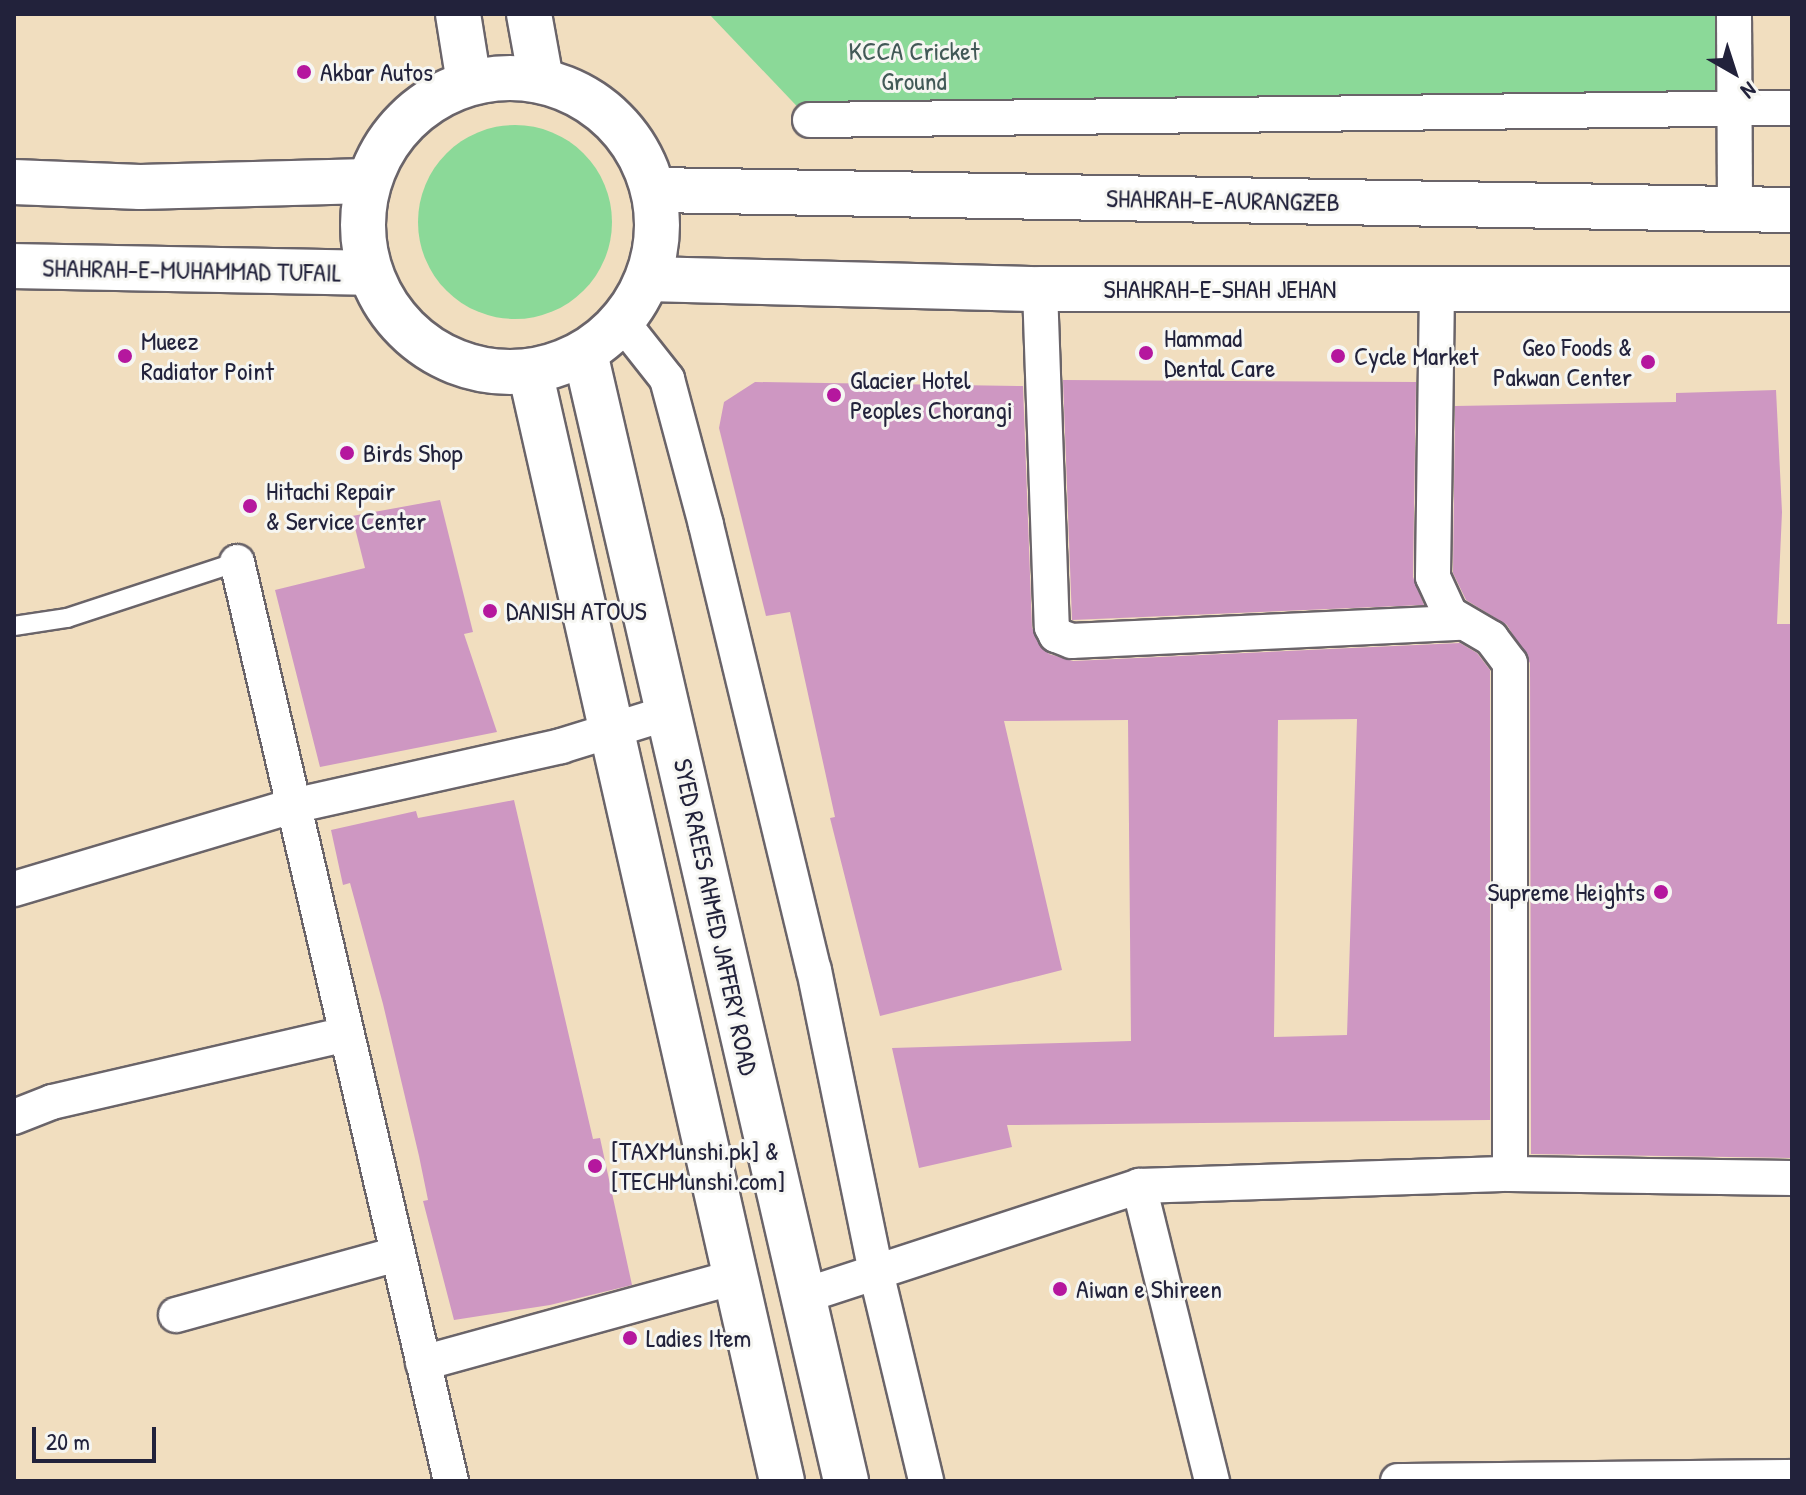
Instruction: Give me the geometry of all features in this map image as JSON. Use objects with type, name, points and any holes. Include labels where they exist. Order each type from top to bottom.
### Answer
[{"type":"main road","points":[[458,14],[469,83]]},
{"type":"main road","points":[[529,14],[541,80]]},
{"type":"main road","points":[[505,77],[541,80],[572,90],[625,130],[655,190],[656,250],[648,279],[622,322],[585,353],[530,371],[489,372],[450,361],[427,347],[387,310],[369,273],[362,242],[368,181],[390,138],[425,104],[469,83],[505,77]]},
{"type":"main road","points":[[14,182],[155,187],[368,181]]},
{"type":"main road","name":"SHAHRAH-E-AURANGZEB","points":[[655,190],[1792,210]]},
{"type":"main road","name":"SHAHRAH-E-MUHAMMAD TUFAIL","points":[[14,266],[369,273]]},
{"type":"main road","name":"SHAHRAH-E-SHAH JEHAN","points":[[648,279],[1040,289],[1792,289]]},
{"type":"main road","name":"SYED RAEES AHMED JAFFERY ROAD","points":[[585,353],[671,712],[800,1297],[846,1481]]},
{"type":"main road","points":[[530,371],[738,1276],[782,1481]]},
{"type":"street","points":[[1734,14],[1735,211]]},
{"type":"street","points":[[810,120],[1792,108]]},
{"type":"street","points":[[1040,289],[1052,627],[1056,635],[1072,641],[1460,623]]},
{"type":"street","points":[[1437,289],[1433,577],[1439,598],[1460,623],[1491,638],[1510,663],[1510,1174]]},
{"type":"street","points":[[622,322],[667,379],[699,496],[814,970],[876,1272],[926,1481]]},
{"type":"street","points":[[237,562],[449,1480]]},
{"type":"street","points":[[14,889],[293,806],[612,732],[671,712]]},
{"type":"street","points":[[14,1117],[52,1102],[346,1034]]},
{"type":"street","points":[[800,1297],[1139,1186],[1510,1174],[1792,1178]]},
{"type":"street","points":[[1139,1186],[1212,1481]]},
{"type":"street","points":[[176,1315],[397,1254]]},
{"type":"street","points":[[423,1363],[738,1276]]},
{"type":"street","points":[[1398,1481],[1792,1477]]},
{"type":"lane","points":[[14,626],[67,618],[237,562]]},
{"type":"green space","name":"KCCA Cricket Ground","points":[[709,14],[1723,14],[1721,106],[810,120]]},
{"type":"green space","points":[[515,125],[552,132],[584,153],[605,185],[612,222],[605,259],[584,291],[552,312],[515,319],[478,312],[446,291],[425,259],[418,222],[425,185],[446,153],[478,132]]},
{"type":"building","points":[[1063,380],[1416,382],[1413,577],[1424,605],[1072,620]]},
{"type":"building","points":[[755,382],[1023,386],[1032,628],[1049,654],[1073,661],[1460,643],[1477,653],[1490,670],[1490,1120],[1007,1125],[1012,1147],[919,1168],[892,1048],[1131,1041],[1128,720],[1004,721],[1062,970],[880,1016],[830,818],[835,817],[790,612],[766,616],[719,428],[724,402]],"holes":[[[1357,719],[1347,1035],[1274,1037],[1278,720]]]},
{"type":"building","name":"Supreme Heights","points":[[1776,390],[1782,512],[1777,624],[1792,624],[1792,1158],[1531,1154],[1530,663],[1507,625],[1466,600],[1453,573],[1455,406],[1676,402],[1676,393]]},
{"type":"building","points":[[440,500],[473,632],[464,634],[497,732],[320,767],[275,590],[365,568],[352,516]]},
{"type":"building","points":[[514,800],[593,1139],[600,1138],[632,1285],[550,1305],[454,1320],[423,1201],[428,1200],[383,1004],[350,883],[343,885],[331,830],[416,811],[418,818]]},
{"type":"place","name":"Akbar Autos","points":[[304,72]]},
{"type":"place","name":"Hammad Dental Care","points":[[1146,353]]},
{"type":"place","name":"Mueez Radiator Point","points":[[125,356]]},
{"type":"place","name":"Cycle Market","points":[[1338,356]]},
{"type":"place","name":"Geo Foods & Pakwan Center","points":[[1648,362]]},
{"type":"place","name":"Glacier Hotel Peoples Chorangi","points":[[834,395]]},
{"type":"place","name":"Birds Shop","points":[[347,453]]},
{"type":"place","name":"Hitachi Repair & Service Center","points":[[250,506]]},
{"type":"place","name":"DANISH ATOUS","points":[[490,611]]},
{"type":"place","name":"Supreme Heights","points":[[1661,892]]},
{"type":"place","name":"[TAXMunshi.pk] & [TECHMunshi.com]","points":[[595,1166]]},
{"type":"place","name":"Aiwan e Shireen","points":[[1060,1289]]},
{"type":"place","name":"Ladies Item","points":[[630,1338]]}]
